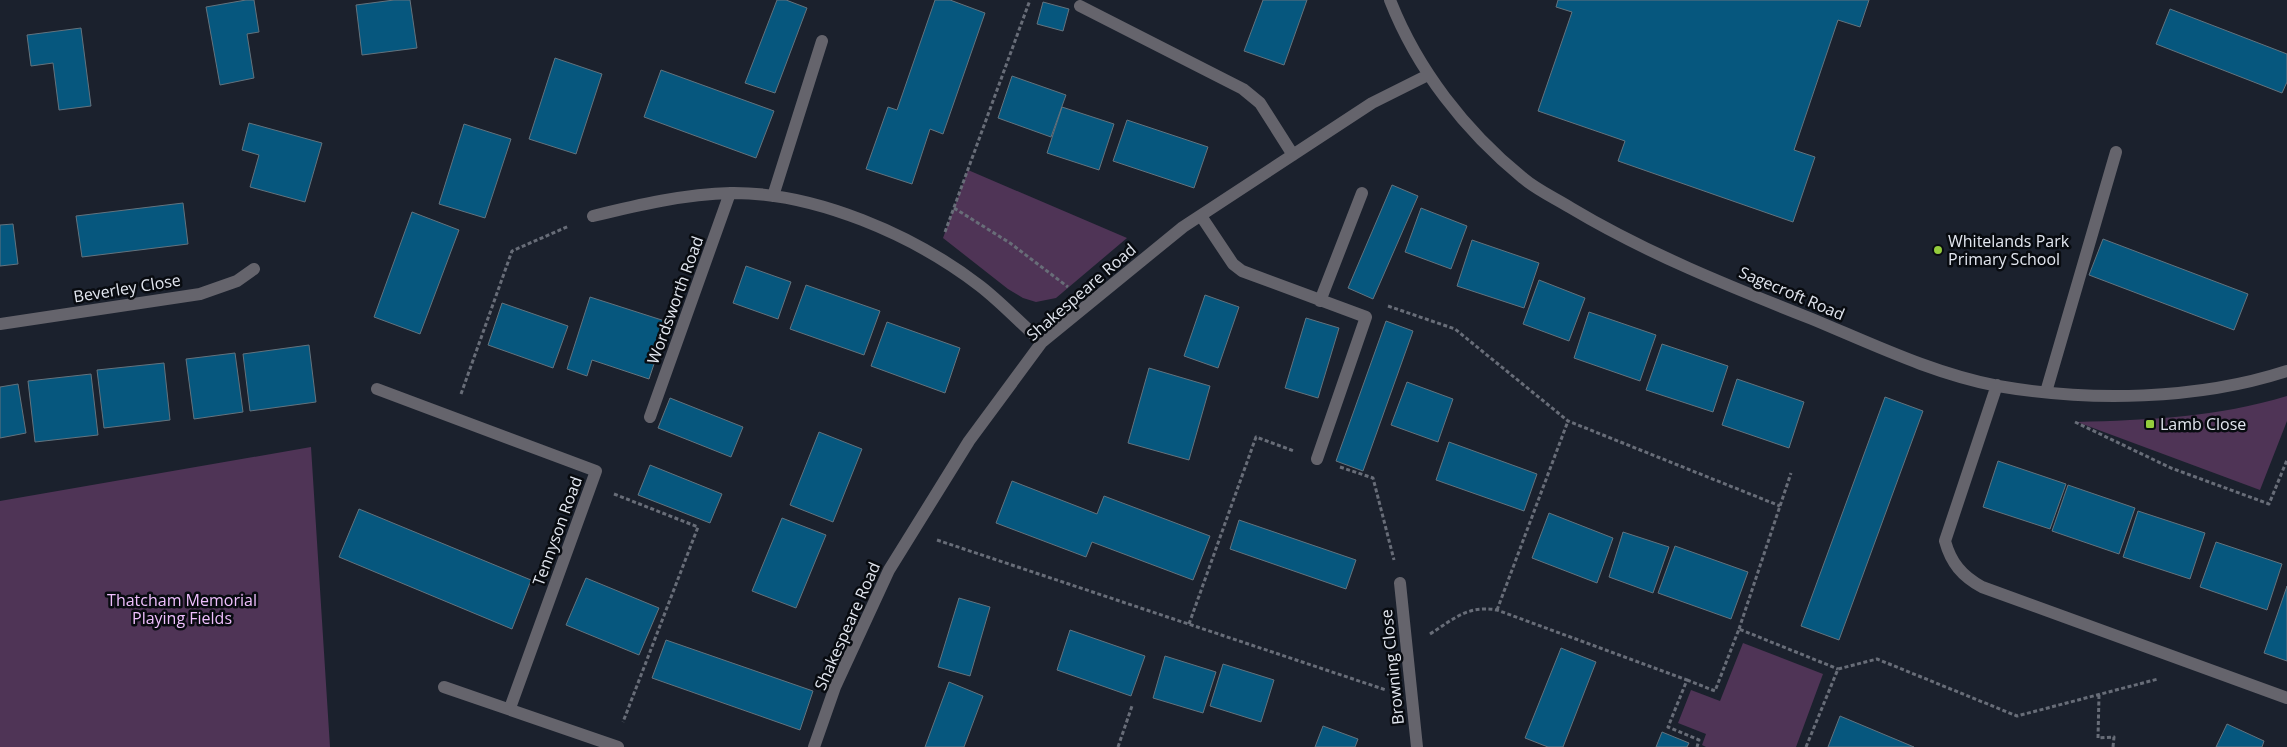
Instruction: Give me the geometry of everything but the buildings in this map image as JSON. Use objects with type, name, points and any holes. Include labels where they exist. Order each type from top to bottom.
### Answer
[{"type":"street","name":"Sagecroft Road","points":[[1390,0],[1406,36],[1428,75],[1459,114],[1489,146],[1524,178],[1599,224],[1776,305],[1941,371],[1996,385],[2046,392],[2127,396],[2204,390],[2272,376],[2287,370]]},
{"type":"street","points":[[1080,6],[1243,89],[1260,103],[1293,155]]},
{"type":"street","points":[[773,196],[822,41]]},
{"type":"street","name":"Shakespeare Road","points":[[814,747],[835,688],[884,579],[969,441],[1042,342],[1183,227],[1372,103],[1428,75]]},
{"type":"street","points":[[2046,392],[2116,152]]},
{"type":"street","points":[[593,216],[654,202],[730,193],[773,196],[819,206],[864,222],[936,256],[981,287],[1042,342]]},
{"type":"street","name":"Wordsworth Road","points":[[650,417],[730,193]]},
{"type":"street","points":[[1320,301],[1362,193]]},
{"type":"street","points":[[1200,216],[1232,264],[1242,271],[1366,318],[1317,459]]},
{"type":"street","name":"Beverley Close","points":[[0,324],[200,294],[237,282],[254,269]]},
{"type":"street","points":[[1996,385],[1945,541],[1956,567],[1967,579],[1982,587],[2287,698]]},
{"type":"street","name":"Tennyson Road","points":[[377,389],[596,470],[510,708]]},
{"type":"street","name":"Browning Close","points":[[1400,583],[1417,747]]},
{"type":"street","points":[[444,688],[510,708],[616,746]]},
{"type":"path","points":[[936,256],[1030,0]]},
{"type":"path","points":[[954,208],[1010,243],[1090,303]]},
{"type":"path","points":[[453,418],[512,251],[593,216]]},
{"type":"path","points":[[1390,306],[1455,330],[1568,421],[1780,506]]},
{"type":"path","points":[[1497,610],[1568,421]]},
{"type":"path","points":[[2067,421],[2077,422],[2171,468],[2269,504],[2287,460]]},
{"type":"path","points":[[1190,624],[1256,437],[1372,478],[1400,583]]},
{"type":"path","points":[[1407,649],[1471,609],[1484,607],[1497,610],[1715,692],[1739,629],[1791,473]]},
{"type":"path","points":[[590,485],[698,527],[616,746]]},
{"type":"path","points":[[913,531],[1412,699]]},
{"type":"path","points":[[1739,629],[1838,668],[1877,659],[2017,716],[2163,678]]},
{"type":"path","points":[[1806,747],[1838,668]]},
{"type":"path","points":[[1687,680],[1668,727],[1699,740],[1696,747]]},
{"type":"path","points":[[2098,695],[2098,738],[2114,737],[2113,747]]},
{"type":"path","points":[[1118,747],[1132,706]]},
{"type":"green space","points":[[968,170],[1127,238],[1056,298],[1036,302],[1023,298],[1008,289],[943,238]]},
{"type":"green space","points":[[2287,396],[2287,421],[2260,490],[2077,422],[2130,420],[2209,413],[2235,409]]},
{"type":"green space","name":"Thatcham Memorial Playing Fields","points":[[311,447],[330,747],[0,747],[0,501]]},
{"type":"green space","points":[[1743,643],[1823,674],[1796,747],[1706,747],[1702,745],[1706,734],[1678,723],[1691,690],[1720,701]]},
{"type":"place","name":"Whitelands Park Primary School","points":[[1938,250]]},
{"type":"place","name":"Lamb Close","points":[[2150,424]]}]
